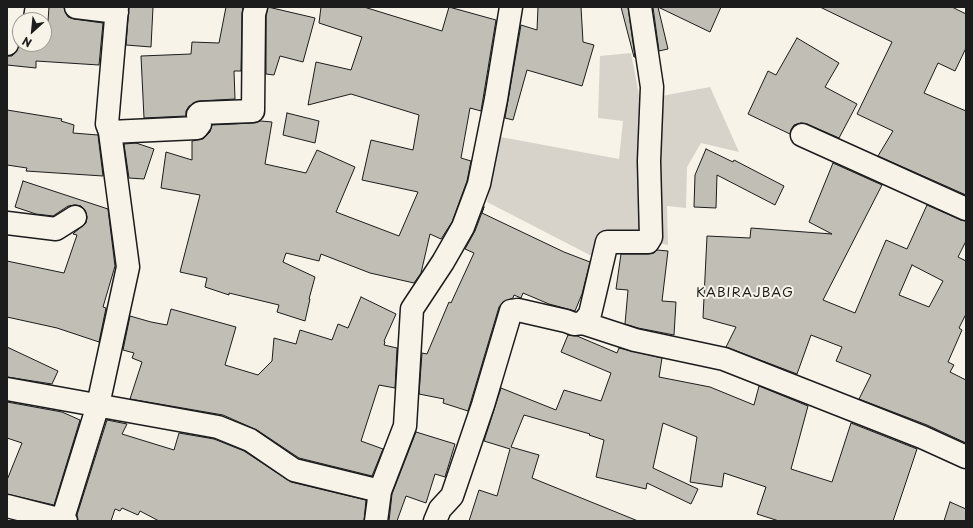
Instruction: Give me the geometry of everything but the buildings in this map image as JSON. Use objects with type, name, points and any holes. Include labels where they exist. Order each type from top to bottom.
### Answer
[{"type":"street","points":[[7,44],[13,7]]},
{"type":"street","points":[[7,506],[63,521],[98,405],[128,267],[110,132],[107,124],[117,9],[76,7]]},
{"type":"street","points":[[110,132],[197,128],[200,124],[198,114],[200,113],[253,111],[254,14],[256,7]]},
{"type":"street","points":[[376,521],[380,491],[405,426],[412,310],[443,262],[463,227],[479,184],[496,100],[511,7]]},
{"type":"street","points":[[583,323],[590,314],[607,242],[648,242],[651,237],[649,161],[652,87],[640,7]]},
{"type":"street","points":[[802,135],[966,209]]},
{"type":"street","points":[[7,223],[56,228],[75,217]]},
{"type":"street","points":[[435,521],[440,509],[452,496],[483,405],[511,311],[518,310],[574,324],[583,323],[635,340],[724,359],[922,437],[966,457]]},
{"type":"street","points":[[7,388],[218,427],[250,440],[294,470],[380,491]]},
{"type":"shaded area","points":[[631,53],[640,100],[710,87],[739,152],[701,143],[687,167],[686,208],[667,206],[668,245],[619,234],[613,267],[487,202],[501,137],[619,159],[623,121],[598,118],[600,56]]},
{"type":"district","name":"KABIRAJBAG","points":[[745,293]]}]
